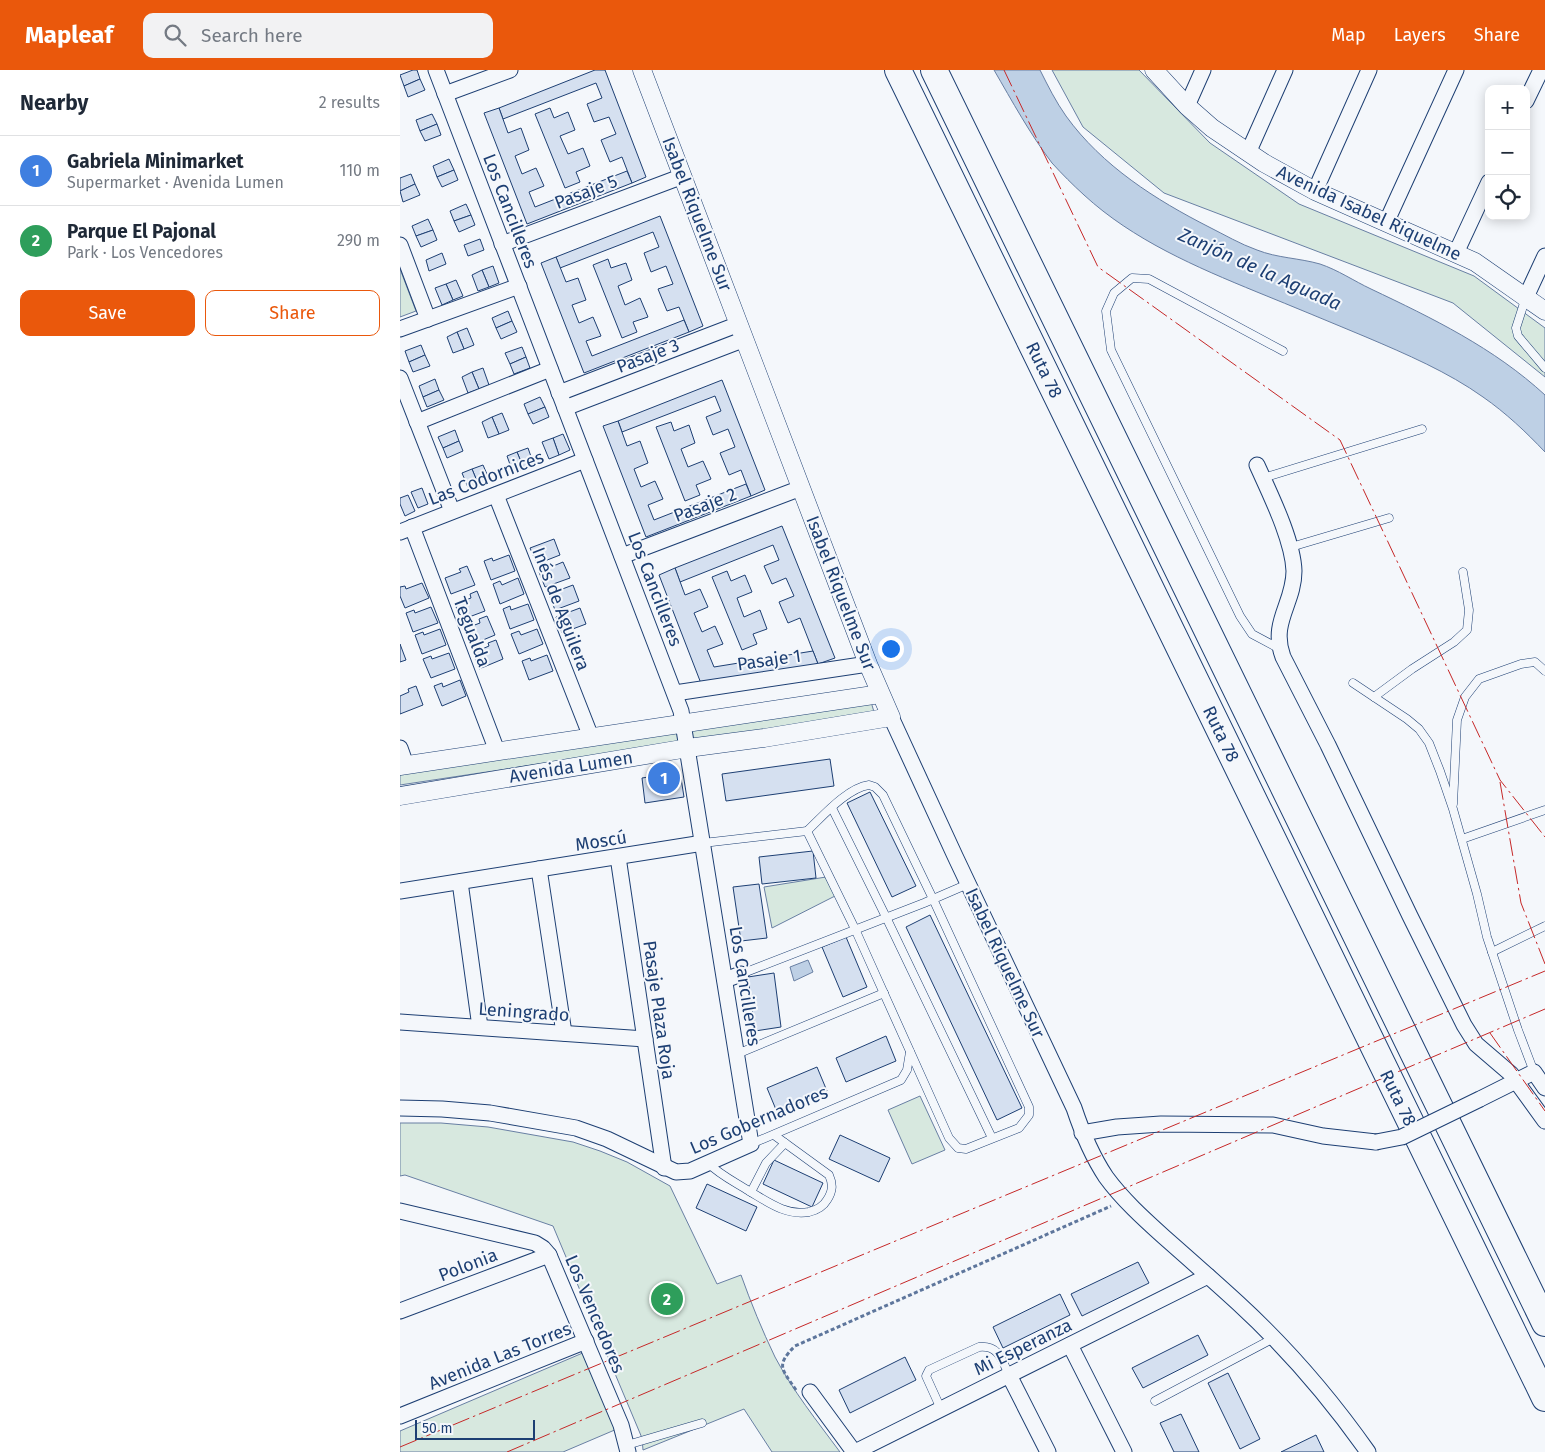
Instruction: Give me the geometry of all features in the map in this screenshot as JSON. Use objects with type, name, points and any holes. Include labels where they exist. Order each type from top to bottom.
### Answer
[{"type":"highway","name":"Ruta 78","points":[[898,70],[1545,1398]]},
{"type":"highway","name":"Ruta 78","points":[[934,70],[1545,1323]]},
{"type":"street","name":"Los Cancilleres","points":[[436,70],[675,693],[684,723],[751,1144]]},
{"type":"street","points":[[445,94],[510,70]]},
{"type":"street","name":"Isabel Riquelme Sur","points":[[642,70],[880,694],[1074,1108],[1082,1132],[1096,1160],[1111,1183],[1126,1200],[1274,1338],[1323,1392],[1368,1452]]},
{"type":"street","name":"Avenida Isabel Riquelme","points":[[1154,70],[1187,106],[1212,128],[1248,153],[1315,191],[1475,262],[1545,311]]},
{"type":"street","points":[[1187,106],[1203,70]]},
{"type":"street","points":[[1248,153],[1285,70]]},
{"type":"street","points":[[1315,191],[1369,70]]},
{"type":"street","points":[[1386,223],[1456,70]]},
{"type":"street","points":[[1530,92],[1540,70]]},
{"type":"street","name":"Pasaje 5","points":[[502,244],[682,176]]},
{"type":"street","points":[[1456,253],[1485,191]]},
{"type":"street","points":[[400,245],[428,319]]},
{"type":"street","points":[[1526,297],[1545,256]]},
{"type":"street","points":[[400,330],[519,286]]},
{"type":"street","points":[[559,393],[742,332]]},
{"type":"street","name":"Pasaje 3","points":[[565,408],[742,332]]},
{"type":"street","points":[[417,422],[550,370]]},
{"type":"street","points":[[400,378],[452,512]]},
{"type":"street","name":"Las Codornices","points":[[406,529],[585,460]]},
{"type":"street","points":[[1260,472],[1291,547],[1294,571],[1290,598],[1279,626],[1280,649],[1464,1025],[1476,1044],[1505,1068],[1516,1081],[1545,1121]]},
{"type":"street","name":"Pasaje 2","points":[[622,556],[801,488]]},
{"type":"street","name":"Inés de Aguilera","points":[[496,494],[590,737]]},
{"type":"street","name":"Tegualda","points":[[406,529],[497,751]]},
{"type":"street","name":"Pasaje 1","points":[[675,693],[868,664]]},
{"type":"street","name":"Avenida Lumen","points":[[402,760],[497,751],[880,694]]},
{"type":"street","name":"Avenida Lumen","points":[[400,796],[688,748],[764,738],[891,717]]},
{"type":"street","name":"Moscú","points":[[400,891],[703,843]]},
{"type":"street","name":"Pasaje Plaza Roja","points":[[618,857],[664,1168]]},
{"type":"street","points":[[539,870],[564,1033]]},
{"type":"street","points":[[460,882],[480,1027]]},
{"type":"street","points":[[725,980],[741,974]]},
{"type":"street","name":"Leningrado","points":[[400,1022],[645,1039]]},
{"type":"street","points":[[1082,1132],[1161,1124],[1272,1125],[1323,1136],[1376,1142],[1402,1137],[1534,1072],[1545,1088]]},
{"type":"street","name":"Los Gobernadores","points":[[400,1108],[442,1108],[490,1113],[576,1128],[607,1138],[664,1168],[676,1172],[683,1172],[708,1163],[751,1144]]},
{"type":"street","name":"Los Vencedores","points":[[400,1211],[535,1243],[543,1248],[549,1255],[621,1425],[623,1450]]},
{"type":"street","name":"Polonia","points":[[400,1311],[549,1255]]},
{"type":"street","name":"Mi Esperanza","points":[[854,1452],[1208,1276]]},
{"type":"street","name":"Avenida Las Torres","points":[[400,1416],[586,1341]]},
{"type":"street","points":[[1070,1345],[1124,1452]]},
{"type":"street","points":[[1009,1375],[1048,1452]]},
{"type":"street","points":[[804,1393],[854,1452]]},
{"type":"lane","points":[[1280,649],[1252,634],[1240,616],[1111,350],[1106,311],[1114,293],[1132,278],[1149,280],[1283,350]]},
{"type":"lane","points":[[1526,297],[1516,328],[1518,336],[1542,362],[1545,368]]},
{"type":"lane","points":[[1260,472],[1422,429]]},
{"type":"lane","points":[[1291,547],[1389,518]]},
{"type":"lane","points":[[1374,697],[1412,669],[1454,642],[1467,630],[1469,610],[1463,572]]},
{"type":"lane","points":[[1453,809],[1457,720],[1465,697],[1479,679],[1505,669],[1534,662],[1545,671]]},
{"type":"lane","points":[[1353,683],[1396,711],[1419,729],[1429,743],[1453,809],[1492,952],[1534,1072]]},
{"type":"lane","points":[[869,785],[876,787],[883,795],[1029,1107],[1029,1115],[1019,1128],[966,1149],[958,1148],[949,1138],[855,929],[807,831],[832,808],[861,786],[869,785]]},
{"type":"lane","points":[[832,808],[992,1138]]},
{"type":"lane","points":[[1462,839],[1545,810]]},
{"type":"lane","name":"Moscú","points":[[703,843],[807,831]]},
{"type":"lane","points":[[741,974],[933,900],[968,884]]},
{"type":"lane","points":[[1492,952],[1545,926]]},
{"type":"lane","points":[[737,1054],[884,993]]},
{"type":"lane","name":"Los Gobernadores","points":[[751,1144],[901,1080],[906,1070],[910,1052]]},
{"type":"lane","points":[[708,1163],[719,1173],[782,1210],[799,1214],[815,1211],[824,1205],[830,1196],[833,1183],[829,1175],[774,1135]]},
{"type":"lane","points":[[751,1192],[766,1163],[785,1142]]},
{"type":"lane","points":[[1155,1401],[1274,1338]]},
{"type":"lane","points":[[941,1409],[926,1376],[929,1370],[979,1347],[987,1346],[993,1348],[999,1355],[1009,1375]]},
{"type":"lane","points":[[623,1450],[702,1423]]},
{"type":"path","points":[[804,1393],[783,1372],[782,1364],[795,1346],[1126,1200]]},
{"type":"shaded area","points":[[1052,70],[1139,70],[1210,143],[1299,204],[1474,276],[1545,328],[1545,377],[1453,303],[1164,193],[1083,127]]},
{"type":"shaded area","points":[[400,269],[416,311],[400,317]]},
{"type":"shaded area","points":[[871,702],[875,715],[693,742],[691,727]]},
{"type":"shaded area","points":[[677,729],[679,743],[400,785],[400,770]]},
{"type":"shaded area","points":[[826,877],[835,896],[772,928],[764,887]]},
{"type":"shaded area","points":[[920,1096],[945,1150],[912,1164],[888,1110]]},
{"type":"shaded area","points":[[400,1123],[441,1123],[488,1127],[573,1142],[627,1162],[670,1186],[717,1284],[741,1275],[761,1327],[782,1370],[840,1452],[772,1452],[744,1409],[643,1450],[642,1438],[553,1226],[405,1175],[400,1176]]},
{"type":"shaded area","points":[[585,1352],[617,1429],[563,1452],[400,1452],[400,1431]]},
{"type":"water","name":"Zanjón de la Aguada","points":[[994,70],[1040,70],[1055,100],[1066,116],[1096,151],[1131,180],[1169,205],[1251,248],[1272,255],[1320,264],[1333,269],[1417,311],[1484,348],[1545,395],[1545,452],[1531,437],[1491,403],[1470,388],[1441,372],[1381,343],[1211,273],[1166,251],[1123,226],[1084,195],[1052,163],[1029,129]]},
{"type":"water","points":[[808,960],[813,972],[794,981],[790,967]]},
{"type":"building","points":[[417,70],[420,79],[404,86],[400,75]]},
{"type":"building","points":[[595,70],[605,70],[646,177],[632,183],[622,157],[610,162],[601,140],[616,134],[609,117],[594,122],[587,104],[602,98],[596,83],[503,119],[499,108]]},
{"type":"building","points":[[420,79],[425,90],[408,97],[404,86]]},
{"type":"building","points":[[499,108],[508,133],[521,128],[529,150],[515,156],[522,174],[536,168],[544,186],[529,192],[535,207],[627,171],[632,183],[527,224],[484,113]]},
{"type":"building","points":[[550,108],[554,118],[568,112],[575,130],[560,136],[568,154],[583,148],[590,166],[576,172],[580,182],[565,188],[535,114]]},
{"type":"building","points":[[432,114],[437,124],[420,131],[416,120]]},
{"type":"building","points":[[437,124],[441,135],[425,141],[420,131]]},
{"type":"building","points":[[449,159],[454,170],[437,177],[433,166]]},
{"type":"building","points":[[454,170],[458,180],[442,187],[437,177]]},
{"type":"building","points":[[411,174],[415,184],[400,191],[400,178]]},
{"type":"building","points":[[415,184],[420,195],[403,202],[400,191]]},
{"type":"building","points":[[466,204],[471,215],[454,221],[450,211]]},
{"type":"building","points":[[471,215],[475,225],[459,232],[454,221]]},
{"type":"building","points":[[660,216],[703,326],[689,332],[679,307],[667,311],[658,289],[673,284],[666,266],[651,272],[644,253],[659,247],[653,232],[560,268],[556,257]]},
{"type":"building","points":[[428,219],[433,230],[416,236],[412,226]]},
{"type":"building","points":[[433,230],[437,240],[421,247],[416,236]]},
{"type":"building","points":[[480,239],[484,250],[468,256],[464,245]]},
{"type":"building","points":[[442,253],[446,264],[429,271],[426,260]]},
{"type":"building","points":[[556,257],[566,282],[578,278],[586,300],[572,305],[579,323],[593,317],[601,336],[586,341],[592,356],[684,320],[689,332],[584,373],[541,263]]},
{"type":"building","points":[[608,259],[611,268],[626,263],[632,280],[618,286],[625,305],[640,298],[648,317],[633,322],[637,332],[622,338],[593,265]]},
{"type":"building","points":[[493,266],[499,283],[489,287],[482,270]]},
{"type":"building","points":[[482,270],[489,287],[478,291],[472,275]]},
{"type":"building","points":[[456,280],[463,296],[453,300],[446,284]]},
{"type":"building","points":[[446,284],[453,300],[442,305],[435,288]]},
{"type":"building","points":[[508,311],[512,321],[496,328],[492,318]]},
{"type":"building","points":[[512,321],[517,332],[501,339],[496,328]]},
{"type":"building","points":[[467,328],[474,345],[464,349],[457,332]]},
{"type":"building","points":[[457,332],[464,349],[453,353],[447,337]]},
{"type":"building","points":[[421,345],[425,355],[409,362],[405,351]]},
{"type":"building","points":[[522,347],[526,357],[510,364],[505,353]]},
{"type":"building","points":[[425,355],[430,366],[413,372],[409,362]]},
{"type":"building","points":[[526,357],[530,368],[514,374],[510,364]]},
{"type":"building","points":[[483,368],[489,385],[479,389],[472,372]]},
{"type":"building","points":[[472,372],[479,389],[468,393],[462,377]]},
{"type":"building","points":[[435,379],[439,390],[423,397],[419,386]]},
{"type":"building","points":[[722,380],[765,490],[751,496],[741,470],[729,475],[720,453],[735,447],[728,429],[713,435],[706,417],[721,411],[715,396],[622,432],[618,421]]},
{"type":"building","points":[[439,390],[444,400],[427,407],[423,397]]},
{"type":"building","points":[[540,397],[545,407],[528,414],[524,404]]},
{"type":"building","points":[[545,407],[549,417],[533,424],[528,414]]},
{"type":"building","points":[[502,413],[509,430],[499,434],[492,417]]},
{"type":"building","points":[[492,417],[499,434],[488,438],[482,422]]},
{"type":"building","points":[[618,421],[627,446],[640,441],[648,463],[634,469],[641,487],[655,481],[663,499],[648,505],[654,520],[746,484],[751,496],[646,537],[603,426]]},
{"type":"building","points":[[671,422],[674,431],[689,425],[695,443],[681,449],[688,467],[703,461],[711,479],[696,485],[700,495],[685,501],[656,427]]},
{"type":"building","points":[[455,430],[459,441],[443,448],[438,437]]},
{"type":"building","points":[[563,434],[570,450],[559,455],[553,438]]},
{"type":"building","points":[[553,438],[559,455],[549,459],[542,442]]},
{"type":"building","points":[[459,441],[463,451],[447,458],[443,448]]},
{"type":"building","points":[[528,448],[534,465],[524,469],[517,452]]},
{"type":"building","points":[[517,452],[524,469],[513,473],[507,456]]},
{"type":"building","points":[[483,465],[490,481],[479,486],[472,469]]},
{"type":"building","points":[[472,469],[479,486],[469,490],[462,473]]},
{"type":"building","points":[[422,488],[428,504],[418,508],[411,492]]},
{"type":"building","points":[[408,495],[415,511],[405,516],[400,504],[400,498]]},
{"type":"building","points":[[782,526],[835,658],[818,664],[800,618],[788,623],[779,602],[794,596],[786,578],[772,584],[764,566],[779,560],[773,545],[680,582],[675,568]]},
{"type":"building","points":[[554,539],[560,555],[537,564],[530,548]]},
{"type":"building","points":[[509,555],[515,571],[491,580],[484,561],[492,558],[493,561]]},
{"type":"building","points":[[563,562],[570,578],[545,587],[539,572]]},
{"type":"building","points":[[467,566],[475,585],[451,594],[445,578],[461,572],[459,569]]},
{"type":"building","points":[[675,568],[685,595],[700,589],[708,607],[694,613],[702,632],[715,626],[723,644],[707,650],[714,667],[813,651],[818,664],[702,686],[659,575]]},
{"type":"building","points":[[727,571],[731,581],[745,575],[752,592],[737,598],[744,617],[760,610],[767,629],[753,634],[757,644],[742,650],[712,577]]},
{"type":"building","points":[[518,578],[524,594],[500,604],[493,584],[500,581],[502,585]]},
{"type":"building","points":[[422,583],[429,598],[405,608],[400,596],[400,587],[405,586],[406,589]]},
{"type":"building","points":[[573,585],[579,601],[555,610],[549,594]]},
{"type":"building","points":[[477,591],[485,611],[461,620],[455,604],[471,598],[470,594]]},
{"type":"building","points":[[528,604],[534,620],[510,629],[503,609],[510,606],[511,610]]},
{"type":"building","points":[[431,607],[438,623],[413,632],[406,613],[414,610],[415,613]]},
{"type":"building","points":[[580,608],[586,624],[562,633],[556,617]]},
{"type":"building","points":[[487,616],[495,635],[471,645],[464,629],[480,623],[479,619]]},
{"type":"building","points":[[440,629],[446,645],[422,654],[415,635],[423,632],[424,635]]},
{"type":"building","points":[[537,629],[543,644],[519,654],[511,634],[519,631],[521,635]]},
{"type":"building","points":[[496,640],[503,659],[479,669],[473,653],[489,646],[488,643]]},
{"type":"building","points":[[400,644],[406,660],[400,662]]},
{"type":"building","points":[[449,653],[455,669],[431,678],[423,659],[431,656],[432,659]]},
{"type":"building","points":[[547,655],[553,671],[529,680],[522,661],[530,658],[531,661]]},
{"type":"building","points":[[460,680],[466,696],[442,706],[434,686],[442,683],[443,687]]},
{"type":"building","points":[[416,686],[423,705],[400,714],[400,696],[409,692],[408,689]]},
{"type":"building","points":[[830,759],[834,786],[726,801],[722,774]]},
{"type":"building","points":[[680,772],[684,797],[645,803],[642,778]]},
{"type":"building","points":[[870,792],[916,886],[892,897],[847,803]]},
{"type":"building","points":[[813,851],[816,878],[762,884],[759,857]]},
{"type":"building","points":[[759,884],[767,938],[741,941],[733,887]]},
{"type":"building","points":[[930,915],[1022,1108],[997,1120],[906,927]]},
{"type":"building","points":[[846,937],[867,987],[843,997],[822,947]]},
{"type":"building","points":[[774,973],[781,1027],[755,1031],[748,977]]},
{"type":"building","points":[[886,1036],[896,1061],[846,1082],[836,1058]]},
{"type":"building","points":[[817,1067],[827,1091],[777,1112],[767,1088]]},
{"type":"building","points":[[840,1135],[890,1158],[879,1182],[829,1159]]},
{"type":"building","points":[[774,1160],[823,1183],[812,1207],[763,1184]]},
{"type":"building","points":[[707,1184],[757,1207],[746,1231],[696,1208]]},
{"type":"building","points":[[1138,1262],[1149,1283],[1082,1316],[1071,1294]]},
{"type":"building","points":[[1060,1294],[1070,1315],[1003,1348],[993,1327]]},
{"type":"building","points":[[1198,1335],[1208,1355],[1143,1388],[1132,1368]]},
{"type":"building","points":[[905,1357],[916,1380],[850,1413],[839,1390]]},
{"type":"building","points":[[1228,1373],[1260,1439],[1240,1449],[1208,1383]]},
{"type":"building","points":[[1181,1414],[1199,1452],[1174,1452],[1160,1423]]},
{"type":"building","points":[[1316,1435],[1324,1452],[1281,1452]]},
{"type":"power","points":[[1004,70],[1098,267],[1340,440],[1500,780],[1545,837]]},
{"type":"power","points":[[1500,782],[1521,903],[1545,964]]},
{"type":"power","points":[[400,1447],[1545,971]]},
{"type":"power","points":[[507,1452],[1545,1009]]},
{"type":"power","points":[[1490,1033],[1545,1111]]},
{"type":"place","name":"Gabriela Minimarket","points":[[664,778]]},
{"type":"place","name":"Parque El Pajonal","points":[[667,1299]]}]
